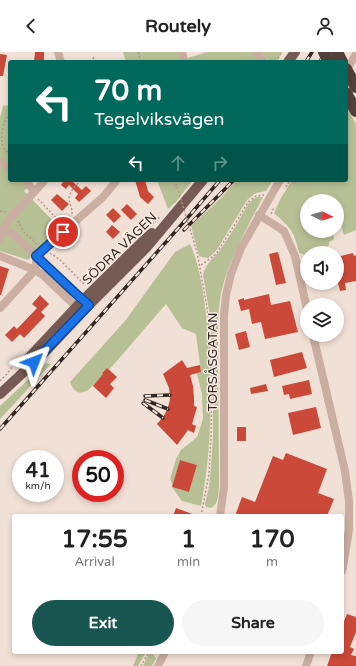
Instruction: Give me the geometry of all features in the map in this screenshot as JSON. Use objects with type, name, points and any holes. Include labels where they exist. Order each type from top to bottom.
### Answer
[{"type":"highway","points":[[348,74],[356,88]]},
{"type":"highway","points":[[348,98],[356,111]]},
{"type":"main road","name":"SÖDRA VÄGEN","points":[[0,390],[83,306],[143,241],[174,214],[201,182]]},
{"type":"main road","name":"SÖDRA VÄGEN","points":[[0,394],[42,355],[83,306]]},
{"type":"street","points":[[256,52],[262,60]]},
{"type":"street","points":[[348,67],[356,54]]},
{"type":"street","points":[[27,182],[36,194]]},
{"type":"street","points":[[0,240],[2,229],[12,214],[36,194],[44,182]]},
{"type":"street","points":[[0,308],[35,270],[36,256],[103,197],[115,182]]},
{"type":"street","name":"TORSÅSGATAN","points":[[220,514],[224,486],[224,315],[226,295],[231,274],[241,248],[279,182]]},
{"type":"street","points":[[260,215],[284,232],[295,256],[305,298]]},
{"type":"street","points":[[2,229],[13,234],[83,306]]},
{"type":"street","points":[[0,256],[35,270],[83,306]]},
{"type":"street","points":[[315,342],[345,471],[349,501],[349,530],[344,561]]},
{"type":"street","points":[[158,666],[163,654]]},
{"type":"street","points":[[306,666],[310,654]]},
{"type":"path","points":[[8,116],[3,122],[0,142],[3,148],[8,152]]},
{"type":"path","points":[[72,215],[73,210],[69,195],[79,182]]},
{"type":"path","points":[[176,182],[197,252],[207,308],[212,380],[211,436],[209,474],[201,514]]},
{"type":"path","points":[[36,194],[60,222],[67,222]]},
{"type":"path","points":[[200,266],[216,254],[248,202],[260,195],[270,197]]},
{"type":"path","points":[[267,220],[275,206]]},
{"type":"path","points":[[0,212],[4,211],[12,214],[24,232],[43,249],[59,259],[85,285]]},
{"type":"path","points":[[141,666],[147,654]]},
{"type":"green space","points":[[123,52],[178,52],[181,60],[125,60]]},
{"type":"green space","points":[[207,52],[252,52],[258,60],[181,60]]},
{"type":"green space","points":[[261,52],[282,52],[277,60],[269,60]]},
{"type":"green space","points":[[8,105],[8,182],[33,182],[24,191],[60,228],[28,260],[0,251],[0,118],[3,106]]},
{"type":"green space","points":[[348,110],[356,124],[356,230],[344,235],[344,194],[300,194],[300,238],[334,239],[329,242],[328,246],[300,246],[300,253],[291,230],[274,213],[291,182],[348,182]]},
{"type":"green space","points":[[158,182],[191,182],[176,202],[168,209]]},
{"type":"green space","points":[[235,182],[272,182],[266,191],[256,193],[247,200],[214,253],[208,258],[199,256],[191,226],[220,199]]},
{"type":"green space","points":[[257,197],[263,197],[234,256],[224,280],[220,298],[218,316],[219,485],[217,501],[211,508],[206,507],[205,504],[209,486],[213,436],[213,368],[210,316],[203,275],[206,267],[224,244],[248,204]]},
{"type":"green space","points":[[190,244],[197,264],[202,288],[210,370],[209,448],[201,506],[182,501],[172,487],[189,492],[197,465],[180,460],[173,486],[170,479],[176,459],[181,450],[197,437],[203,419],[202,394],[197,373],[201,372],[196,334],[182,328],[166,304],[109,370],[107,368],[91,387],[86,391],[78,392],[74,389],[70,382],[125,321],[175,252]]},
{"type":"green space","points":[[46,363],[51,364],[0,419],[0,406]]},
{"type":"green space","points":[[138,654],[145,654],[138,666],[133,666]]},
{"type":"green space","points":[[149,654],[154,655],[156,659],[152,666],[143,666]]},
{"type":"building","points":[[35,52],[44,52],[44,60],[34,60]]},
{"type":"building","points":[[0,54],[7,55],[3,76],[0,76]]},
{"type":"building","points":[[63,182],[73,182],[82,190],[86,186],[91,191],[79,202],[75,198],[78,194],[69,185],[66,189],[61,185]]},
{"type":"building","points":[[136,182],[146,182],[148,191],[154,197],[148,204],[140,197]]},
{"type":"building","points":[[57,194],[69,204],[62,211],[51,200]]},
{"type":"building","points":[[127,204],[137,214],[131,220],[121,210]]},
{"type":"building","points":[[113,208],[121,216],[114,223],[106,215]]},
{"type":"building","points":[[112,225],[120,232],[113,239],[106,232]]},
{"type":"building","points":[[278,252],[286,283],[276,285],[269,254]]},
{"type":"building","points":[[353,253],[354,256],[356,255],[356,281],[345,283],[346,290],[340,291],[344,290],[344,255]]},
{"type":"building","points":[[0,266],[9,269],[1,295],[0,295]]},
{"type":"building","points":[[269,294],[271,305],[290,301],[298,332],[265,339],[261,322],[252,324],[249,309],[241,311],[238,300]]},
{"type":"building","points":[[40,295],[49,304],[41,312],[45,316],[24,338],[20,334],[12,342],[5,335],[14,326],[17,329],[37,308],[32,304]]},
{"type":"building","points":[[246,331],[250,347],[239,350],[235,334]]},
{"type":"building","points":[[302,352],[307,368],[274,377],[270,360]]},
{"type":"building","points":[[182,360],[187,368],[200,365],[201,372],[190,375],[193,386],[194,406],[197,407],[192,424],[196,426],[194,433],[188,430],[177,445],[157,424],[167,410],[170,400],[169,388],[163,374]]},
{"type":"building","points":[[107,368],[117,377],[110,384],[114,388],[106,398],[93,386]]},
{"type":"building","points":[[309,380],[312,394],[290,399],[289,394],[284,395],[282,386]]},
{"type":"building","points":[[266,384],[268,391],[251,394],[250,388]]},
{"type":"building","points":[[316,407],[321,428],[293,435],[288,413]]},
{"type":"building","points":[[237,427],[246,427],[246,441],[237,441]]},
{"type":"building","points":[[286,453],[327,469],[318,493],[334,499],[328,514],[236,514],[242,497],[255,502],[273,456],[283,460]]},
{"type":"building","points":[[180,460],[197,465],[189,492],[172,487]]},
{"type":"building","points":[[176,508],[192,514],[174,514]]},
{"type":"building","points":[[347,614],[356,617],[356,632],[350,647],[354,649],[351,655],[356,656],[356,666],[327,666],[331,654],[344,654],[344,621]]},
{"type":"railway","points":[[307,60],[312,52]]},
{"type":"railway","points":[[321,60],[325,52]]},
{"type":"railway","points":[[0,429],[218,182]]},
{"type":"railway","points":[[184,230],[232,182]]},
{"type":"railway","points":[[145,396],[170,395]]},
{"type":"railway","points":[[145,400],[168,409]]},
{"type":"railway","points":[[143,403],[163,418]]},
{"type":"route","points":[[34,362],[89,305],[36,256],[63,232]]}]
